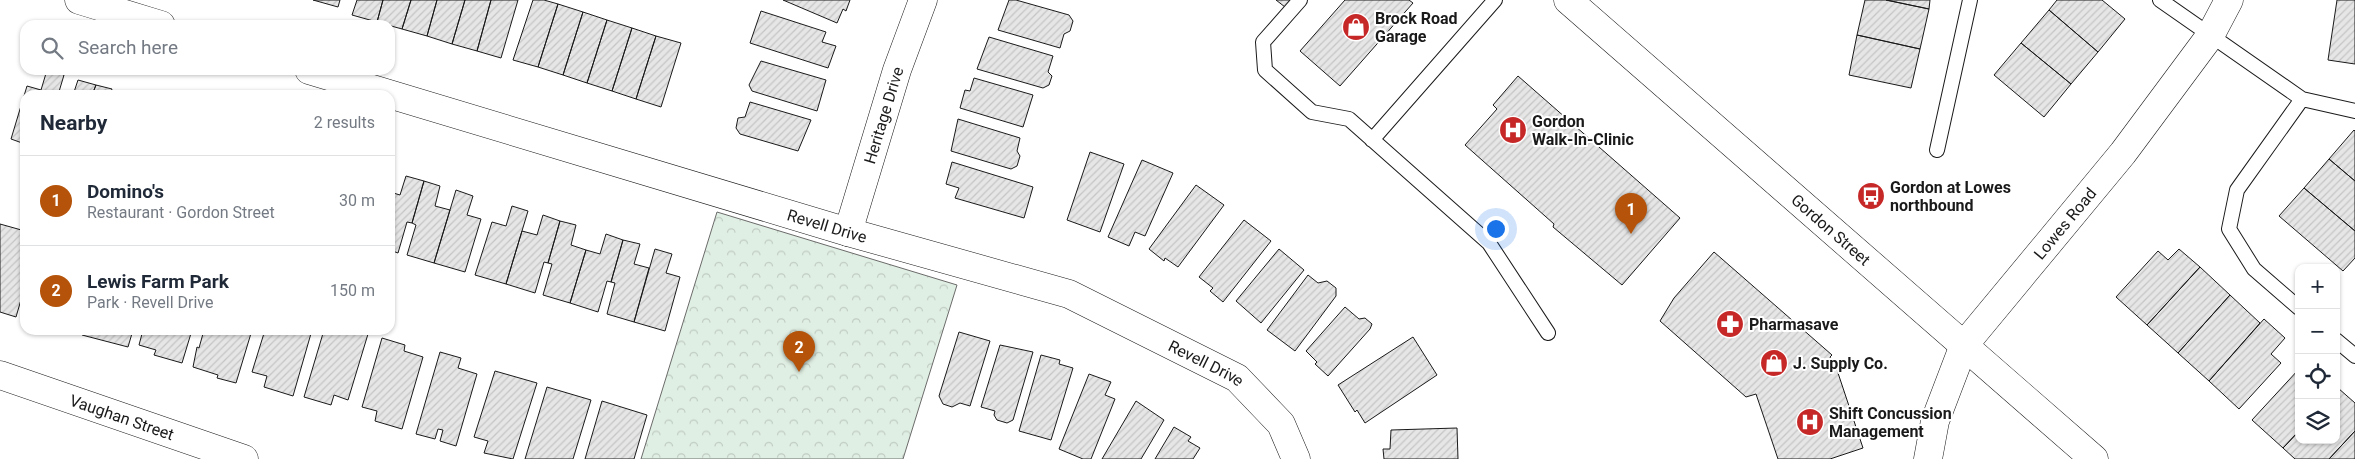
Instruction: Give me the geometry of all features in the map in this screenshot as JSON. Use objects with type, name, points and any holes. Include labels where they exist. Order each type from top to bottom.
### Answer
[{"type":"street","points":[[79,0],[145,20]]},
{"type":"street","name":"Heritage Drive","points":[[848,232],[897,70],[923,0]]},
{"type":"street","name":"Lowes Road","points":[[1928,459],[1935,421],[1964,345],[2122,153],[2210,36],[2229,0]]},
{"type":"street","name":"Gordon Street","points":[[1570,1],[2094,459]]},
{"type":"street","name":"Revell Drive","points":[[326,75],[376,90]]},
{"type":"street","name":"Revell Drive","points":[[395,96],[848,232],[1069,294],[1237,378],[1281,424],[1296,459]]},
{"type":"street","name":"Vaughan Street","points":[[0,375],[244,459]]},
{"type":"lane","points":[[1300,0],[1263,42],[1265,70],[1312,112],[1349,119],[1490,243],[1548,333]]},
{"type":"lane","points":[[1372,140],[1496,0]]},
{"type":"lane","points":[[1937,150],[1970,0]]},
{"type":"lane","points":[[2160,0],[2302,99],[2355,111]]},
{"type":"lane","points":[[2295,305],[2254,269],[2229,229],[2238,190],[2302,99]]},
{"type":"lane","points":[[2340,343],[2355,356]]},
{"type":"green space","points":[[717,212],[957,285],[903,459],[641,459]]},
{"type":"building","points":[[313,0],[340,0],[338,7]]},
{"type":"building","points":[[357,0],[383,0],[378,20],[352,15]]},
{"type":"building","points":[[383,0],[411,0],[402,29],[395,27],[395,20],[378,20]]},
{"type":"building","points":[[411,0],[437,0],[427,36],[402,29]]},
{"type":"building","points":[[437,0],[465,0],[452,44],[427,36]]},
{"type":"building","points":[[465,0],[491,0],[477,51],[452,44]]},
{"type":"building","points":[[491,0],[518,0],[501,58],[477,51]]},
{"type":"building","points":[[533,0],[544,0],[558,4],[538,67],[513,60]]},
{"type":"building","points":[[783,0],[850,0],[846,11],[843,9],[837,23]]},
{"type":"building","points":[[1009,0],[1016,0],[1069,15],[1073,21],[1070,31],[1064,34],[1060,48],[998,30]]},
{"type":"building","points":[[1276,0],[1292,0],[1285,7]]},
{"type":"building","name":"Brock Road Garage","points":[[1345,0],[1409,0],[1413,3],[1340,86],[1300,51]]},
{"type":"building","points":[[1865,0],[1886,0],[1929,9],[1920,49],[1857,35]]},
{"type":"building","points":[[1886,0],[1930,0],[1929,9]]},
{"type":"building","points":[[2057,0],[2102,0],[2125,19],[2098,52],[2049,10]]},
{"type":"building","points":[[2337,0],[2355,0],[2355,64],[2328,60]]},
{"type":"building","points":[[558,4],[583,12],[563,75],[538,67]]},
{"type":"building","points":[[2049,10],[2098,52],[2071,84],[2021,43]]},
{"type":"building","points":[[761,11],[826,32],[822,42],[836,46],[828,68],[750,43]]},
{"type":"building","points":[[583,12],[607,20],[587,83],[563,75]]},
{"type":"building","points":[[607,20],[632,28],[612,91],[587,83]]},
{"type":"building","points":[[632,28],[656,36],[636,99],[612,91]]},
{"type":"building","points":[[1857,35],[1920,49],[1911,88],[1849,75]]},
{"type":"building","points":[[656,36],[681,43],[661,107],[636,99]]},
{"type":"building","points":[[989,37],[1053,56],[1048,72],[1052,76],[1049,85],[1043,88],[977,69]]},
{"type":"building","points":[[2021,43],[2071,84],[2044,117],[1994,75]]},
{"type":"building","points":[[761,61],[826,80],[817,111],[752,91],[749,85]]},
{"type":"building","points":[[46,75],[64,75],[60,90],[41,90]]},
{"type":"building","points":[[1518,76],[1680,218],[1622,285],[1553,227],[1554,224],[1465,145],[1497,109],[1493,105]]},
{"type":"building","points":[[974,78],[1033,95],[1023,127],[960,108],[965,90],[970,91]]},
{"type":"building","points":[[78,80],[96,85],[94,90],[75,90]]},
{"type":"building","points":[[96,85],[112,89],[112,90],[94,90]]},
{"type":"building","points":[[27,86],[41,90],[26,90]]},
{"type":"building","points":[[750,102],[811,120],[798,151],[740,134],[736,128],[738,118],[745,117]]},
{"type":"building","points":[[20,109],[20,142],[11,139]]},
{"type":"building","points":[[958,119],[1020,138],[1017,151],[1020,156],[1017,166],[1011,169],[951,151]]},
{"type":"building","points":[[2355,131],[2355,181],[2329,159]]},
{"type":"building","points":[[1090,152],[1124,164],[1100,232],[1067,220]]},
{"type":"building","points":[[2329,159],[2355,181],[2355,231],[2304,188]]},
{"type":"building","points":[[1142,160],[1173,173],[1145,236],[1135,232],[1129,246],[1108,237]]},
{"type":"building","points":[[952,162],[1033,187],[1024,218],[955,198],[959,188],[946,184]]},
{"type":"building","points":[[406,176],[424,181],[412,223],[407,222],[398,253],[395,252],[395,194],[400,195]]},
{"type":"building","points":[[424,181],[440,186],[435,206],[450,210],[434,263],[407,255],[416,225],[412,223]]},
{"type":"building","points":[[1196,185],[1224,205],[1178,267],[1165,258],[1164,261],[1149,249]]},
{"type":"building","points":[[2304,188],[2355,231],[2355,258],[2343,271],[2340,268],[2340,264],[2335,264],[2279,216]]},
{"type":"building","points":[[456,190],[473,196],[467,215],[481,219],[465,272],[434,263]]},
{"type":"building","points":[[512,206],[528,211],[506,284],[475,275],[492,222],[506,226]]},
{"type":"building","points":[[543,215],[560,221],[548,263],[544,262],[535,293],[506,284],[522,231],[537,235]]},
{"type":"building","points":[[1244,220],[1271,241],[1223,302],[1210,291],[1213,288],[1199,277]]},
{"type":"building","points":[[560,221],[576,225],[571,245],[586,250],[570,303],[543,295],[552,264],[548,263]]},
{"type":"building","points":[[0,224],[20,230],[20,303],[16,317],[0,312]]},
{"type":"building","points":[[606,234],[623,240],[611,282],[607,281],[598,312],[570,303],[586,250],[600,254]]},
{"type":"building","points":[[623,240],[640,244],[634,264],[649,268],[634,322],[607,314],[615,283],[611,282]]},
{"type":"building","points":[[655,249],[672,254],[666,273],[680,277],[665,331],[634,322]]},
{"type":"building","points":[[1279,249],[1304,270],[1261,323],[1236,301]]},
{"type":"building","points":[[2179,249],[2200,267],[2147,325],[2116,297],[2158,251],[2168,260]]},
{"type":"building","points":[[1714,252],[1832,355],[1830,357],[1833,365],[1835,364],[1863,448],[1830,459],[1778,459],[1756,394],[1746,397],[1660,321],[1674,298]]},
{"type":"building","points":[[2200,267],[2230,295],[2178,353],[2147,325]]},
{"type":"building","points":[[1308,275],[1318,283],[1327,281],[1336,288],[1336,296],[1295,351],[1267,330]]},
{"type":"building","points":[[2230,295],[2260,323],[2209,381],[2178,353]]},
{"type":"building","points":[[1345,307],[1359,319],[1365,318],[1372,324],[1370,329],[1328,376],[1315,364],[1317,362],[1306,351]]},
{"type":"building","points":[[2264,319],[2285,338],[2271,354],[2281,363],[2239,409],[2209,381]]},
{"type":"building","points":[[959,332],[990,341],[970,406],[960,403],[952,407],[943,404],[939,396]]},
{"type":"building","points":[[82,335],[132,335],[128,347]]},
{"type":"building","points":[[142,335],[190,335],[182,363],[154,355],[156,350],[139,345]]},
{"type":"building","points":[[203,335],[250,335],[236,383],[217,378],[218,375],[193,367],[197,347],[199,348]]},
{"type":"building","points":[[263,335],[311,335],[293,396],[264,387],[267,376],[252,372]]},
{"type":"building","points":[[323,335],[368,335],[348,400],[334,395],[331,405],[304,397]]},
{"type":"building","points":[[1413,337],[1437,375],[1365,423],[1357,410],[1355,412],[1338,385]]},
{"type":"building","points":[[382,338],[405,345],[404,351],[423,357],[402,429],[375,421],[377,411],[362,407]]},
{"type":"building","points":[[1000,345],[1033,352],[1013,420],[1007,423],[997,420],[994,415],[995,411],[981,407]]},
{"type":"building","points":[[440,352],[461,358],[458,368],[477,374],[456,446],[440,441],[443,430],[438,429],[435,439],[416,434]]},
{"type":"building","points":[[1041,355],[1060,360],[1059,364],[1073,368],[1051,440],[1019,431]]},
{"type":"building","points":[[495,371],[537,383],[513,459],[484,453],[488,441],[474,437]]},
{"type":"building","points":[[2295,373],[2295,435],[2283,448],[2252,420]]},
{"type":"building","points":[[1089,374],[1111,382],[1105,395],[1115,399],[1091,459],[1083,459],[1059,449]]},
{"type":"building","points":[[547,387],[591,400],[573,459],[525,459]]},
{"type":"building","points":[[2340,390],[2355,403],[2355,431],[2329,459],[2295,459],[2283,448],[2295,435],[2295,444],[2340,444]]},
{"type":"building","points":[[602,401],[647,415],[634,459],[585,459]]},
{"type":"building","points":[[1136,401],[1164,420],[1141,459],[1102,459]]},
{"type":"building","points":[[1174,427],[1191,437],[1188,441],[1200,448],[1193,459],[1155,459]]},
{"type":"building","points":[[1457,428],[1458,459],[1384,459],[1383,449],[1390,449],[1391,430]]},
{"type":"building","points":[[2355,431],[2355,459],[2329,459]]},
{"type":"place","name":"Brock Road Garage","points":[[1356,27]]},
{"type":"place","name":"Gordon Walk-In-Clinic","points":[[1513,130]]},
{"type":"place","name":"Gordon at Lowes northbound","points":[[1871,196]]},
{"type":"place","name":"Domino's","points":[[1631,234]]},
{"type":"place","name":"Pharmasave","points":[[1730,324]]},
{"type":"place","name":"J. Supply Co.","points":[[1774,363]]},
{"type":"place","name":"Lewis Farm Park","points":[[799,372]]},
{"type":"place","name":"Shift Concussion Management","points":[[1810,422]]}]
